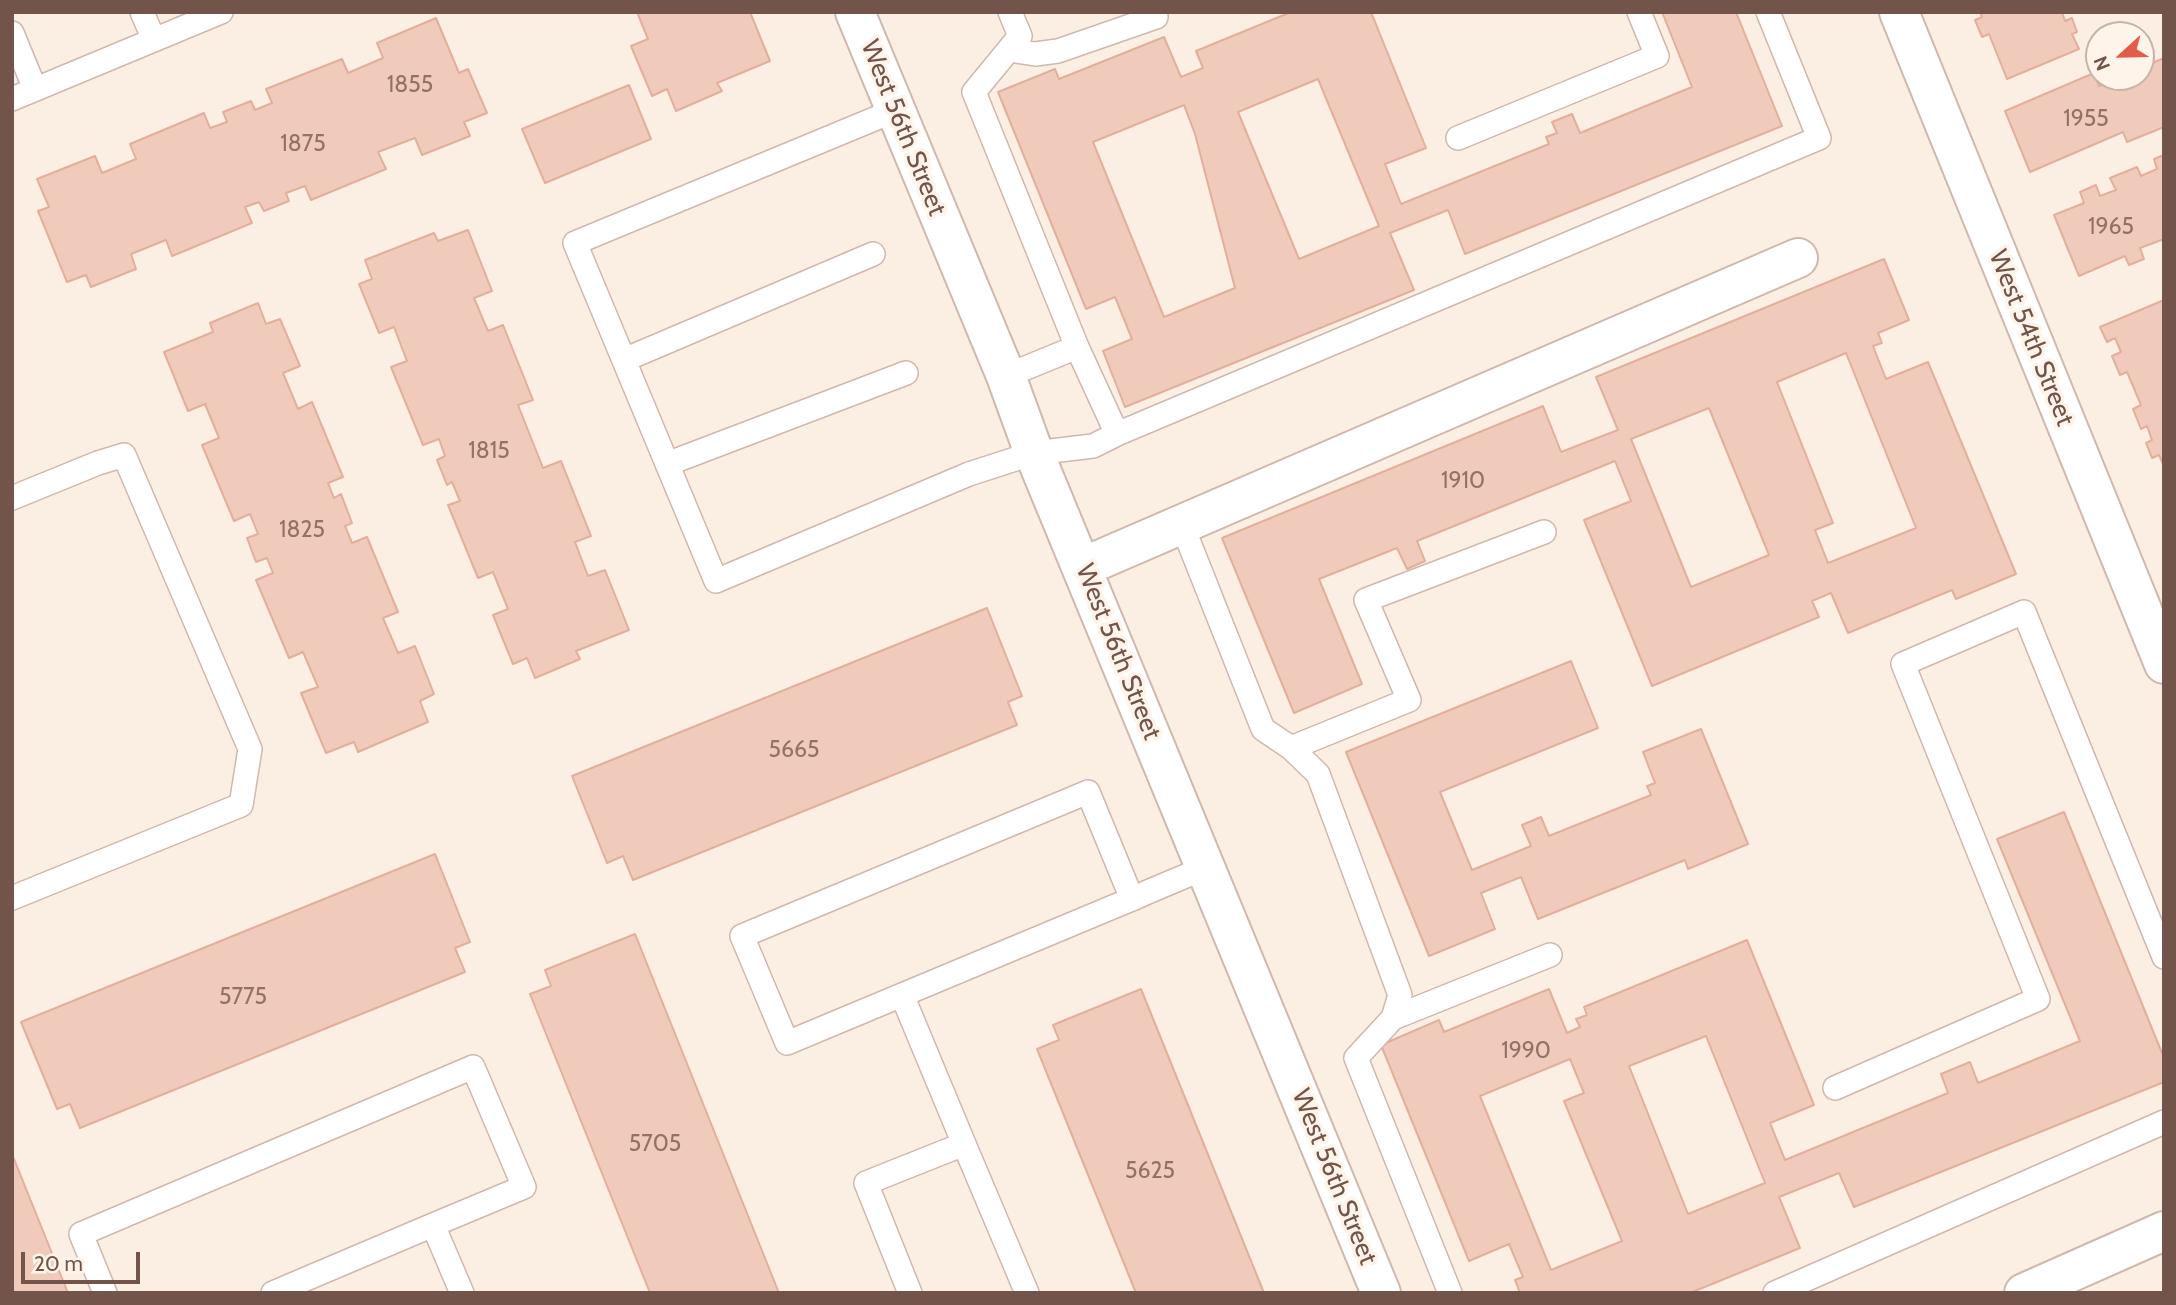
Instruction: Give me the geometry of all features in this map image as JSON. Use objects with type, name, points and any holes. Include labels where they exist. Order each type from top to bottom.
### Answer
[{"type":"street","name":"West 56th Street","points":[[855,12],[1381,1293]]},
{"type":"street","name":"West 54th Street","points":[[1899,12],[2164,664]]},
{"type":"street","points":[[1083,567],[1798,258]]},
{"type":"street","points":[[2024,1293],[2164,1231]]},
{"type":"lane","points":[[142,12],[154,40]]},
{"type":"lane","points":[[12,99],[221,12]]},
{"type":"lane","points":[[1010,12],[1020,36],[974,92],[1077,347],[1117,434]]},
{"type":"lane","points":[[1458,138],[1657,56],[1639,12]]},
{"type":"lane","points":[[896,110],[575,243],[716,582],[969,474],[1034,453],[1093,446],[1819,138],[1768,12]]},
{"type":"lane","points":[[1009,50],[1035,54],[1058,51],[1156,17]]},
{"type":"lane","points":[[12,33],[34,89]]},
{"type":"lane","points":[[624,360],[873,254]]},
{"type":"lane","points":[[1006,376],[1077,347]]},
{"type":"lane","points":[[667,464],[906,373]]},
{"type":"lane","points":[[12,498],[124,455],[250,749],[241,804],[12,898]]},
{"type":"lane","points":[[1182,525],[1263,729],[1291,748],[1318,774],[1400,995],[1393,1018]]},
{"type":"lane","points":[[1291,748],[1409,700],[1366,600],[1544,532]]},
{"type":"lane","points":[[1835,1088],[2038,999],[1903,664],[2024,612],[2164,957]]},
{"type":"lane","points":[[1132,899],[1088,792],[742,936],[787,1043],[1132,899],[1207,867]]},
{"type":"lane","points":[[1450,1293],[1356,1058],[1393,1018],[1550,955]]},
{"type":"lane","points":[[902,995],[1027,1293]]},
{"type":"lane","points":[[105,1293],[80,1234],[473,1067],[524,1186],[273,1293]]},
{"type":"lane","points":[[1775,1293],[2164,1122]]},
{"type":"lane","points":[[910,1293],[866,1183],[964,1144]]},
{"type":"lane","points":[[433,1225],[462,1293]]},
{"type":"building","points":[[637,12],[750,12],[770,61],[717,83],[722,91],[676,111],[667,89],[652,96],[631,46],[648,39]]},
{"type":"building","points":[[1291,12],[1371,12],[1426,148],[1385,164],[1401,204],[1549,144],[1546,137],[1557,133],[1552,122],[1572,114],[1580,133],[1692,87],[1662,12],[1736,12],[1782,126],[1465,254],[1448,210],[1390,233],[1414,290],[1125,407],[1103,351],[1132,339],[1115,297],[1086,309],[998,92],[1055,69],[1059,79],[1164,37],[1181,77],[1203,68],[1196,51]],"holes":[[[1318,79],[1379,226],[1299,259],[1238,112]],[[1184,105],[1195,134],[1235,288],[1164,317],[1093,142]]]},
{"type":"building","points":[[1980,12],[2062,12],[2065,21],[2072,18],[2077,32],[2072,34],[2079,49],[2007,79],[1989,34],[1982,37],[1975,20],[1982,17]]},
{"type":"building","points":[[436,18],[459,73],[468,69],[487,113],[464,122],[470,136],[422,155],[415,138],[378,152],[386,169],[311,200],[305,186],[286,193],[289,201],[264,211],[259,202],[245,207],[252,223],[172,256],[166,240],[131,254],[136,269],[91,287],[86,275],[67,282],[38,211],[49,207],[37,179],[95,156],[102,173],[136,159],[130,144],[204,113],[210,128],[227,122],[223,112],[251,101],[255,110],[272,103],[266,89],[342,59],[348,73],[383,58],[377,43]]},
{"type":"building","points":[[2164,58],[2164,127],[2127,142],[2123,132],[2030,172],[2005,111],[2085,77],[2085,91],[2155,91],[2155,62]]},
{"type":"building","points":[[629,85],[651,139],[545,183],[522,129]]},
{"type":"building","points":[[2164,155],[2164,239],[2140,248],[2144,259],[2129,265],[2125,256],[2079,276],[2054,215],[2084,203],[2080,192],[2096,185],[2100,196],[2116,190],[2110,178],[2137,167],[2141,176],[2157,169],[2154,159]]},
{"type":"building","points":[[468,230],[492,291],[474,298],[488,331],[503,325],[533,400],[518,405],[543,468],[561,461],[591,536],[575,542],[588,576],[605,570],[629,630],[576,651],[580,659],[535,678],[527,658],[513,664],[493,615],[508,609],[493,572],[478,578],[448,505],[460,501],[452,482],[447,485],[437,460],[445,456],[439,439],[423,445],[391,367],[407,361],[394,327],[379,333],[359,284],[372,279],[365,260],[434,233],[438,241]]},
{"type":"building","points":[[1884,259],[1909,320],[1878,333],[1882,343],[1873,346],[1886,379],[1928,362],[2016,574],[1956,599],[1952,590],[1848,633],[1831,593],[1812,601],[1819,617],[1652,686],[1584,520],[1631,501],[1615,461],[1417,541],[1425,561],[1407,569],[1397,548],[1319,579],[1362,684],[1294,713],[1222,538],[1543,406],[1561,452],[1618,430],[1596,377]],"holes":[[[1846,353],[1916,528],[1828,563],[1815,530],[1833,523],[1777,382]],[[1709,408],[1769,555],[1691,587],[1631,439]]]},
{"type":"building","points":[[2164,300],[2164,466],[2159,455],[2152,458],[2146,443],[2152,440],[2147,426],[2141,429],[2133,409],[2141,405],[2127,372],[2120,375],[2112,356],[2121,352],[2115,338],[2107,342],[2100,327]]},
{"type":"building","points":[[258,303],[266,324],[280,319],[300,366],[283,373],[298,409],[312,402],[343,477],[328,483],[334,498],[341,494],[352,523],[345,526],[352,543],[367,537],[398,612],[383,618],[398,653],[415,646],[434,694],[420,701],[428,722],[358,752],[354,742],[326,753],[301,693],[318,687],[303,652],[289,658],[256,580],[273,573],[267,558],[256,562],[247,538],[258,534],[250,514],[234,521],[202,445],[219,438],[205,404],[188,411],[164,352],[213,332],[210,323]]},
{"type":"building","points":[[987,608],[1022,696],[1008,702],[1017,725],[633,880],[623,856],[607,863],[572,776]]},
{"type":"building","points":[[1571,661],[1598,728],[1440,792],[1472,870],[1531,846],[1522,825],[1541,817],[1549,836],[1651,795],[1647,786],[1655,783],[1643,752],[1701,729],[1748,844],[1688,869],[1685,860],[1538,919],[1521,877],[1481,893],[1495,929],[1429,956],[1346,752]]},
{"type":"building","points":[[2064,812],[2164,1058],[2164,1082],[1854,1207],[1839,1173],[1779,1197],[1800,1248],[1690,1293],[1520,1293],[1515,1280],[1523,1277],[1509,1244],[1469,1261],[1381,1045],[1439,1020],[1444,1032],[1549,989],[1567,1033],[1580,1027],[1576,1019],[1587,1015],[1584,1007],[1747,940],[1814,1105],[1770,1123],[1785,1160],[1948,1093],[1941,1074],[1970,1062],[1978,1083],[2080,1041],[1997,839]],"holes":[[[1706,1036],[1765,1183],[1688,1214],[1629,1066]],[[1570,1059],[1584,1093],[1564,1101],[1622,1241],[1551,1270],[1480,1096]]]},
{"type":"building","points":[[435,854],[470,942],[455,948],[465,972],[80,1128],[70,1104],[57,1109],[21,1022]]},
{"type":"building","points":[[635,934],[779,1293],[650,1293],[530,994],[551,986],[545,970]]},
{"type":"building","points":[[1141,989],[1264,1293],[1136,1293],[1037,1049],[1059,1040],[1053,1025]]},
{"type":"building","points":[[12,1154],[68,1293],[12,1293]]}]
